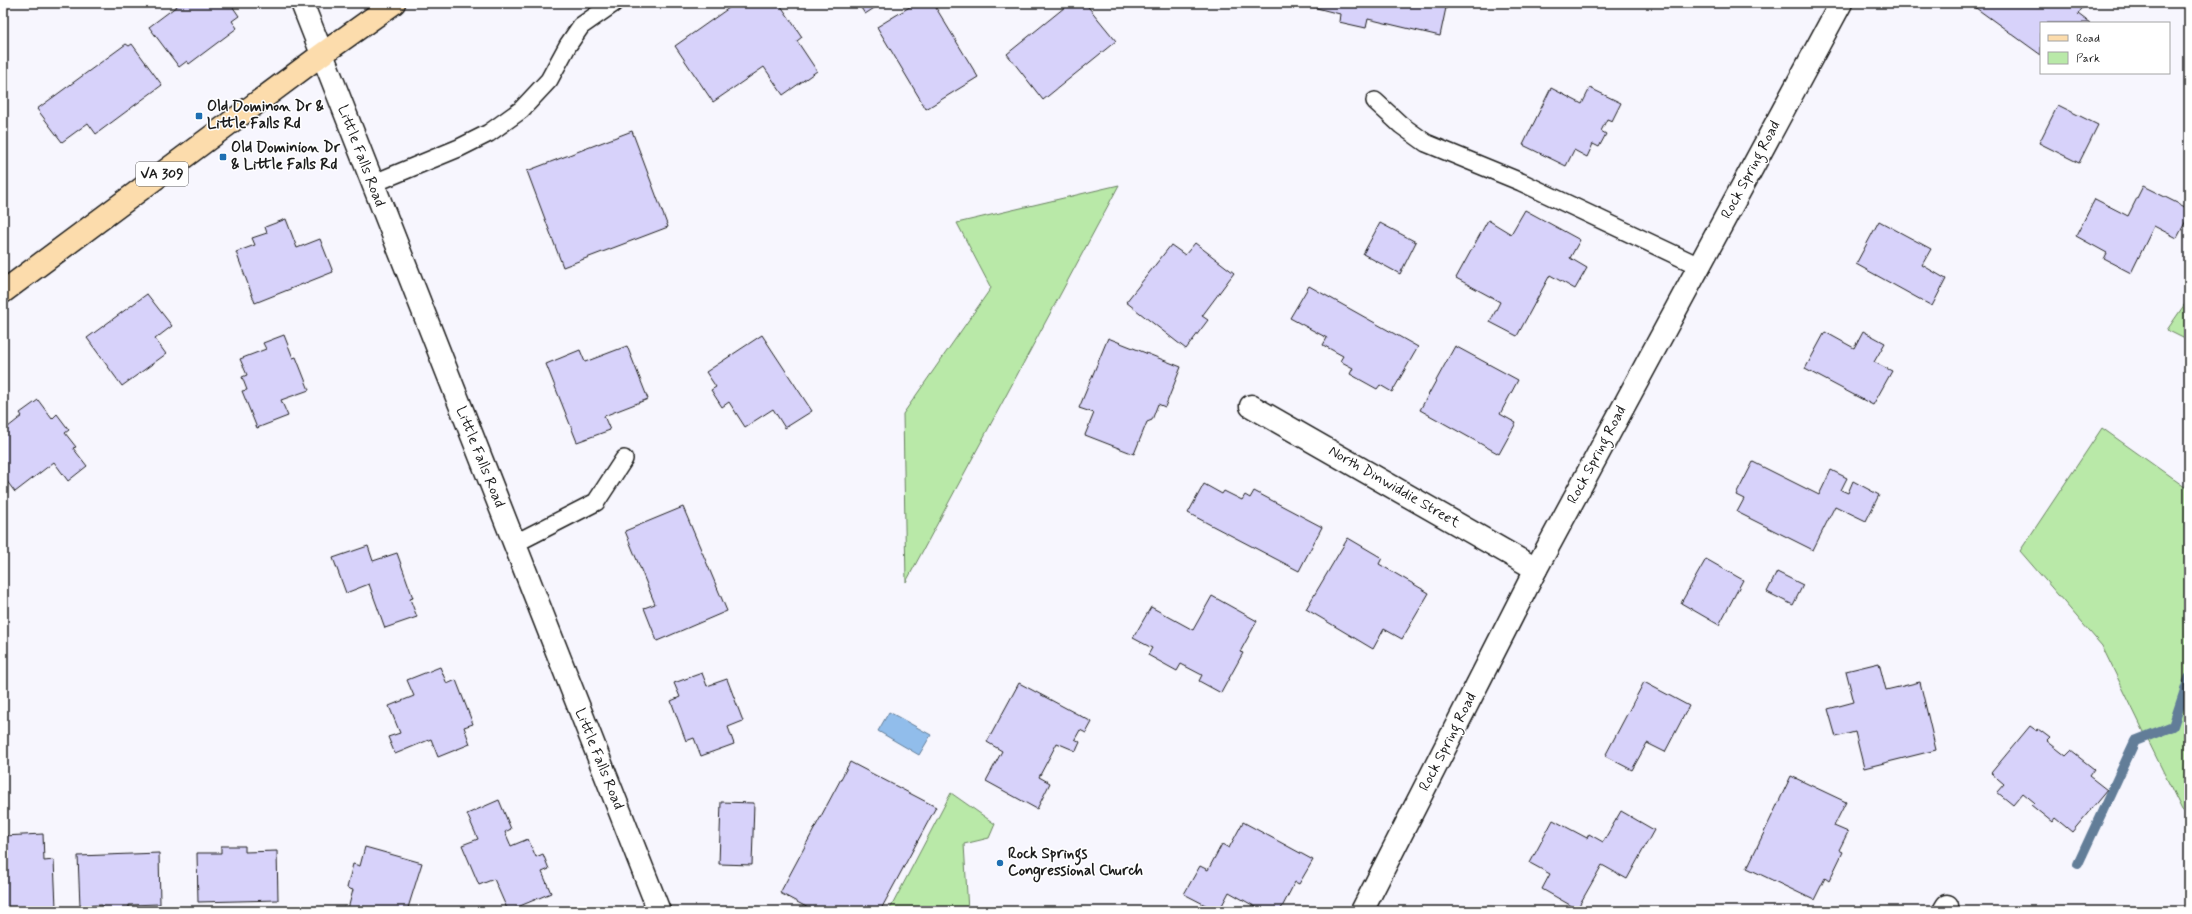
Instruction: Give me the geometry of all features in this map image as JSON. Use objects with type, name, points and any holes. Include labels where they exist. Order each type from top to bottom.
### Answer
[{"type":"main road","name":"VA 309","points":[[3,292],[321,55],[394,3]]},
{"type":"street","name":"Little Falls Road","points":[[302,3],[321,55],[659,911]]},
{"type":"street","name":"Rock Spring Road","points":[[1362,911],[1536,568],[1841,3]]},
{"type":"street","name":"North Dinwiddie Street","points":[[1251,406],[1536,568]]},
{"type":"lane","points":[[372,184],[459,148],[489,133],[521,110],[549,80],[568,45],[581,26],[614,3]]},
{"type":"lane","points":[[1375,100],[1401,125],[1426,143],[1521,182],[1699,266]]},
{"type":"lane","points":[[514,544],[596,502],[624,459]]},
{"type":"green space","points":[[1119,185],[906,582],[903,414],[991,288],[957,223]]},
{"type":"green space","points":[[2189,298],[2189,341],[2167,330]]},
{"type":"green space","points":[[2102,428],[2189,490],[2189,804],[2183,812],[2102,646],[2020,551]]},
{"type":"green space","points":[[951,793],[995,824],[989,838],[964,844],[968,911],[889,911]]},
{"type":"water","points":[[889,712],[931,735],[919,755],[878,731]]},
{"type":"building","points":[[181,3],[230,3],[239,16],[232,21],[237,28],[189,64],[187,61],[179,67],[149,27]]},
{"type":"building","points":[[736,3],[779,3],[802,37],[797,41],[817,71],[783,95],[764,67],[713,102],[675,46]]},
{"type":"building","points":[[858,3],[882,3],[865,14]]},
{"type":"building","points":[[916,3],[933,3],[978,77],[926,109],[877,27]]},
{"type":"building","points":[[1070,3],[1085,3],[1116,41],[1043,100],[1007,54]]},
{"type":"building","points":[[1297,3],[1447,3],[1440,36],[1368,19],[1366,28],[1339,22],[1340,14]]},
{"type":"building","points":[[1969,3],[2086,3],[2078,14],[2089,22],[2040,22],[2040,54]]},
{"type":"building","points":[[126,44],[129,46],[132,44],[162,85],[96,134],[88,123],[62,142],[37,109]]},
{"type":"building","points":[[1551,88],[1582,104],[1590,88],[1621,103],[1612,121],[1607,119],[1601,131],[1606,134],[1599,147],[1593,144],[1587,157],[1574,150],[1566,166],[1523,145]]},
{"type":"building","points":[[2058,105],[2098,125],[2079,163],[2039,143]]},
{"type":"building","points":[[632,131],[668,227],[563,267],[527,171]]},
{"type":"building","points":[[2143,186],[2189,209],[2189,215],[2177,238],[2154,226],[2131,273],[2104,259],[2107,253],[2076,236],[2095,199],[2128,216]]},
{"type":"building","points":[[1525,210],[1580,240],[1570,258],[1587,268],[1575,289],[1550,275],[1517,336],[1490,322],[1500,302],[1456,278],[1488,220],[1511,234]]},
{"type":"building","points":[[286,219],[297,248],[320,239],[333,272],[255,303],[236,252],[255,245],[252,238],[267,233],[265,227]]},
{"type":"building","points":[[1879,221],[1931,249],[1922,265],[1946,279],[1932,306],[1856,264]]},
{"type":"building","points":[[1380,223],[1416,242],[1400,274],[1363,254]]},
{"type":"building","points":[[1195,243],[1234,273],[1202,316],[1208,320],[1186,349],[1126,302],[1171,245],[1185,255]]},
{"type":"building","points":[[1309,286],[1418,347],[1392,392],[1380,385],[1377,389],[1350,374],[1353,368],[1340,361],[1343,356],[1323,345],[1327,338],[1290,318]]},
{"type":"building","points":[[147,294],[172,326],[155,339],[166,354],[122,386],[87,338]]},
{"type":"building","points":[[1863,331],[1885,343],[1874,362],[1892,371],[1873,405],[1805,369],[1825,332],[1854,348]]},
{"type":"building","points":[[284,335],[293,358],[296,357],[309,390],[281,400],[288,416],[257,428],[242,391],[247,390],[242,377],[247,375],[240,359],[266,349],[263,343]]},
{"type":"building","points":[[762,335],[812,411],[785,428],[773,409],[745,427],[729,402],[722,407],[711,390],[716,387],[706,372]]},
{"type":"building","points":[[1108,338],[1181,367],[1165,407],[1158,404],[1152,420],[1147,422],[1134,454],[1085,435],[1094,413],[1079,408]]},
{"type":"building","points":[[627,346],[648,399],[604,416],[610,430],[577,442],[546,364],[580,350],[585,362]]},
{"type":"building","points":[[1455,346],[1518,380],[1500,414],[1516,423],[1499,454],[1420,410]]},
{"type":"building","points":[[38,400],[52,419],[57,414],[69,430],[65,433],[76,447],[73,448],[87,466],[68,481],[54,462],[15,492],[3,476],[3,431],[22,416],[20,413]]},
{"type":"building","points":[[1753,462],[1819,495],[1831,470],[1847,478],[1841,490],[1848,493],[1853,481],[1879,495],[1866,521],[1835,506],[1813,550],[1737,512],[1744,499],[1736,495]]},
{"type":"building","points":[[1204,484],[1222,494],[1224,491],[1242,500],[1245,495],[1250,498],[1254,491],[1322,527],[1299,571],[1188,513]]},
{"type":"building","points":[[683,507],[727,611],[657,641],[644,608],[655,604],[625,531]]},
{"type":"building","points":[[1348,538],[1382,558],[1379,564],[1429,593],[1402,639],[1384,629],[1373,649],[1306,609]]},
{"type":"building","points":[[368,546],[373,561],[397,553],[413,598],[410,599],[417,617],[385,628],[369,584],[346,593],[333,558]]},
{"type":"building","points":[[1706,559],[1743,580],[1719,625],[1681,603]]},
{"type":"building","points":[[1777,572],[1803,585],[1793,605],[1767,592]]},
{"type":"building","points":[[1212,596],[1257,621],[1240,652],[1243,653],[1221,693],[1199,681],[1202,675],[1181,664],[1177,671],[1148,655],[1152,648],[1133,638],[1151,607],[1193,630]]},
{"type":"building","points":[[1879,663],[1886,690],[1920,682],[1936,750],[1864,768],[1855,732],[1836,737],[1828,709],[1854,702],[1846,671]]},
{"type":"building","points":[[440,667],[447,684],[456,680],[473,724],[464,727],[470,744],[438,757],[431,739],[395,754],[388,737],[400,733],[389,706],[414,696],[407,680]]},
{"type":"building","points":[[702,673],[707,686],[727,679],[743,721],[728,727],[734,744],[701,756],[694,738],[686,741],[671,701],[680,697],[674,683]]},
{"type":"building","points":[[1644,682],[1689,706],[1665,752],[1647,743],[1632,770],[1605,756]]},
{"type":"building","points":[[1019,683],[1092,722],[1086,733],[1080,730],[1075,739],[1080,742],[1076,751],[1057,743],[1039,777],[1050,783],[1037,809],[986,781],[1002,751],[987,742]]},
{"type":"building","points":[[2030,726],[2037,731],[2038,729],[2050,738],[2047,741],[2066,756],[2071,751],[2094,769],[2089,776],[2107,790],[2072,832],[2055,818],[2052,822],[2031,805],[2034,802],[2023,793],[2013,805],[1997,792],[2004,784],[1991,773]]},
{"type":"building","points":[[850,762],[936,807],[880,911],[814,911],[780,893]]},
{"type":"building","points":[[1791,776],[1846,802],[1834,826],[1848,832],[1839,850],[1843,852],[1829,881],[1825,878],[1814,900],[1747,868]]},
{"type":"building","points":[[499,800],[511,829],[505,832],[511,846],[528,839],[536,857],[543,854],[549,869],[542,872],[551,893],[508,911],[494,879],[479,885],[462,845],[478,839],[467,814]]},
{"type":"building","points":[[721,802],[754,803],[752,865],[719,864]]},
{"type":"building","points":[[1621,811],[1654,830],[1627,879],[1602,865],[1577,909],[1542,889],[1550,874],[1530,863],[1553,820],[1587,838],[1589,834],[1603,842]]},
{"type":"building","points":[[1243,822],[1313,860],[1299,884],[1295,882],[1280,911],[1263,911],[1229,892],[1219,911],[1217,911],[1184,894],[1200,866],[1208,870],[1222,844],[1229,848]]},
{"type":"building","points":[[43,834],[44,861],[54,860],[56,907],[3,909],[3,836]]},
{"type":"building","points":[[221,846],[245,846],[245,852],[277,851],[278,900],[198,902],[197,853],[221,853]]},
{"type":"building","points":[[365,847],[422,863],[407,911],[342,911],[343,907],[348,909],[353,890],[347,888],[353,864],[360,866]]},
{"type":"building","points":[[159,853],[160,904],[129,905],[129,911],[103,911],[102,905],[80,906],[78,856]]},
{"type":"waterway","points":[[2078,864],[2135,741],[2173,726],[2189,678]]},
{"type":"place","name":"Old Dominon Dr & Little Falls Rd","points":[[199,116]]},
{"type":"place","name":"Old Dominion Dr & Little Falls Rd","points":[[223,157]]},
{"type":"place","name":"Rock Springs Congressional Church","points":[[1000,863]]}]
